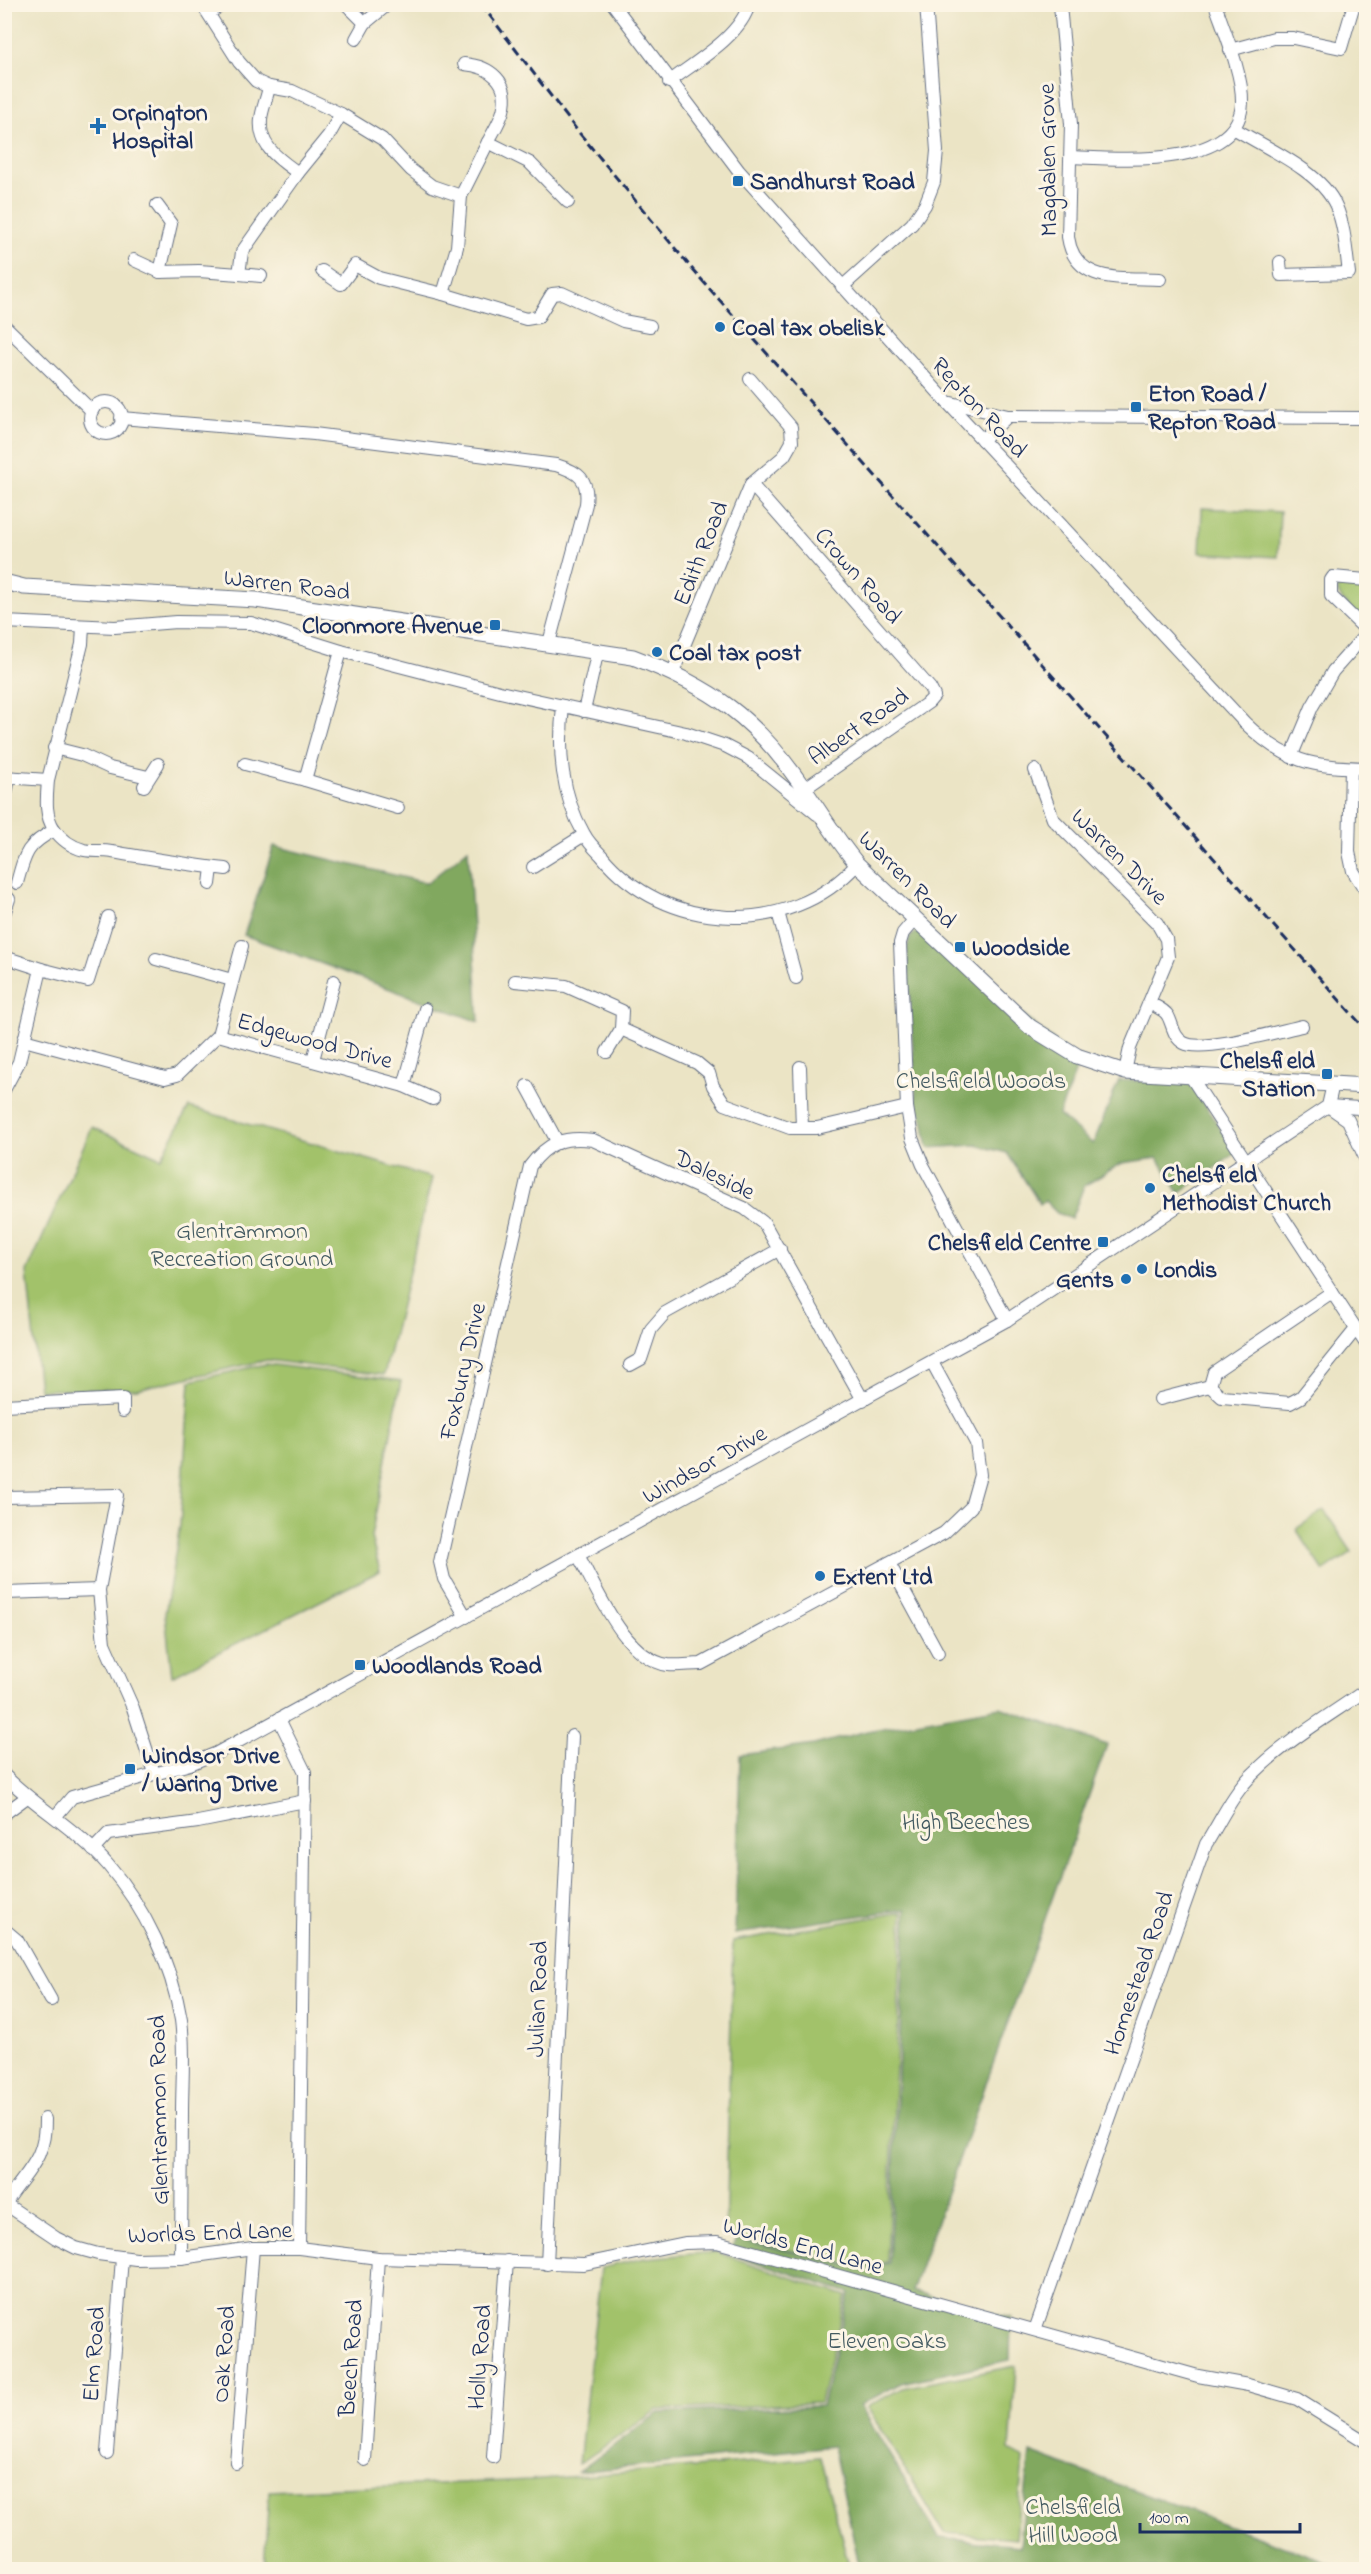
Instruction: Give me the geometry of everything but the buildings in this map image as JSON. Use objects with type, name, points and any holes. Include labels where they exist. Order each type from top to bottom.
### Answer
[{"type":"street","points":[[223,4],[205,9],[239,62],[256,81],[269,87],[292,91],[341,114],[382,139],[411,170],[432,186],[461,196]]},
{"type":"street","points":[[346,4],[365,23]]},
{"type":"street","points":[[356,39],[365,23],[388,4]]},
{"type":"street","name":"Repton Road","points":[[613,4],[669,82],[739,171],[947,402],[1245,723],[1268,745],[1291,757],[1316,765],[1366,768]]},
{"type":"street","points":[[669,82],[732,34],[742,21],[749,4]]},
{"type":"street","points":[[842,287],[912,224],[925,205],[934,182],[937,151],[926,4]]},
{"type":"street","points":[[1071,157],[1128,159],[1162,157],[1196,151],[1219,141],[1234,129],[1242,101],[1230,50],[1215,4]]},
{"type":"street","points":[[1230,50],[1274,38],[1293,38],[1341,48],[1354,4]]},
{"type":"street","name":"Magdalen Grove","points":[[1060,5],[1071,124],[1068,237],[1070,251],[1077,263],[1091,272],[1108,276],[1160,279]]},
{"type":"street","points":[[443,294],[457,247],[461,196],[502,114],[505,102],[504,92],[491,71],[481,65],[464,64]]},
{"type":"street","points":[[269,87],[261,118],[261,136],[271,152],[298,173]]},
{"type":"street","points":[[239,274],[242,252],[298,173],[329,135],[341,114]]},
{"type":"street","points":[[1234,129],[1305,171],[1324,187],[1335,204],[1342,225],[1349,273],[1281,274],[1280,262]]},
{"type":"street","points":[[488,142],[530,163],[568,202]]},
{"type":"street","points":[[157,205],[171,224],[160,272]]},
{"type":"street","points":[[134,260],[160,272],[199,271],[261,276]]},
{"type":"street","points":[[322,271],[341,284],[355,265],[379,278],[526,319],[538,318],[546,299],[552,294],[562,292],[623,321],[650,326]]},
{"type":"street","points":[[4,325],[92,411]]},
{"type":"street","points":[[750,379],[791,427],[792,442],[784,456],[751,484]]},
{"type":"street","points":[[947,402],[1008,416],[1366,418]]},
{"type":"street","points":[[99,403],[110,403],[118,408],[121,418],[114,431],[99,432],[92,425],[92,411],[99,403]]},
{"type":"street","points":[[982,440],[1008,416]]},
{"type":"street","points":[[121,418],[314,434],[556,465],[571,470],[582,479],[588,491],[549,643]]},
{"type":"street","name":"Edith Road","points":[[673,672],[751,484]]},
{"type":"street","name":"Crown Road","points":[[751,484],[930,688],[934,696]]},
{"type":"street","points":[[1291,757],[1312,706],[1333,671],[1366,632],[1330,593],[1333,577],[1366,580]]},
{"type":"street","name":"Warren Road","points":[[4,582],[24,587],[255,600],[633,657],[673,672],[717,696],[753,726],[804,789],[857,864],[1030,1027],[1077,1056],[1125,1072],[1366,1086]]},
{"type":"street","name":"Warren Road","points":[[4,622],[116,627],[176,622],[251,623],[341,651],[584,711],[686,733],[725,746],[748,758],[821,816]]},
{"type":"street","points":[[83,626],[82,644],[54,748],[48,780],[48,817],[65,841],[83,850],[110,851],[226,869]]},
{"type":"street","points":[[584,711],[598,650]]},
{"type":"street","points":[[305,780],[341,651]]},
{"type":"street","name":"Albert Road","points":[[804,789],[929,702],[934,696]]},
{"type":"street","points":[[563,706],[559,738],[561,767],[569,800],[584,835],[614,871],[647,895],[682,910],[715,917],[747,917],[778,912],[812,900],[843,879],[857,864]]},
{"type":"street","points":[[54,748],[82,755],[146,782],[158,764]]},
{"type":"street","points":[[246,764],[398,808]]},
{"type":"street","points":[[1351,768],[1349,852],[1353,872],[1366,891]]},
{"type":"street","name":"Warren Drive","points":[[1035,770],[1053,819],[1157,923],[1166,939],[1168,957],[1130,1048],[1125,1072]]},
{"type":"street","points":[[6,794],[7,778],[48,780]]},
{"type":"street","points":[[17,883],[28,848],[38,838],[56,830]]},
{"type":"street","points":[[532,867],[584,835]]},
{"type":"street","points":[[210,884],[213,868]]},
{"type":"street","points":[[4,914],[9,899]]},
{"type":"street","points":[[778,912],[796,978]]},
{"type":"street","points":[[4,957],[88,981],[108,917]]},
{"type":"street","points":[[915,919],[903,933],[900,943],[907,1107],[912,1138],[923,1165],[1007,1320]]},
{"type":"street","points":[[218,1035],[242,946]]},
{"type":"street","points":[[156,959],[232,980]]},
{"type":"street","points":[[4,1090],[19,1062],[41,969]]},
{"type":"street","points":[[313,1060],[334,981]]},
{"type":"street","points":[[520,985],[566,986],[622,1011],[621,1029],[607,1052]]},
{"type":"street","points":[[1149,1003],[1167,1014],[1175,1036],[1185,1044],[1244,1040],[1302,1026]]},
{"type":"street","points":[[404,1086],[425,1009]]},
{"type":"street","points":[[621,1029],[697,1063],[709,1073],[713,1086],[725,1104],[790,1128],[817,1128],[907,1107]]},
{"type":"street","name":"Edgewood Drive","points":[[24,1040],[165,1078],[177,1075],[218,1035],[404,1086],[433,1099]]},
{"type":"street","points":[[800,1067],[802,1128]]},
{"type":"street","points":[[1191,1077],[1366,1344]]},
{"type":"street","points":[[1328,1106],[1334,1084]]},
{"type":"street","points":[[527,1086],[558,1143]]},
{"type":"street","points":[[1328,1106],[1359,1108],[1366,1115]]},
{"type":"street","points":[[1328,1106],[1348,1120],[1366,1160]]},
{"type":"street","name":"Windsor Drive","points":[[55,1817],[72,1797],[190,1764],[217,1753],[932,1362],[1007,1320],[1245,1159],[1328,1106]]},
{"type":"street","name":"Daleside","points":[[558,1143],[573,1137],[593,1140],[744,1208],[764,1223],[863,1400]]},
{"type":"street","name":"Foxbury Drive","points":[[466,1617],[444,1579],[440,1562],[530,1166],[541,1152],[558,1143]]},
{"type":"street","points":[[630,1365],[641,1359],[651,1329],[665,1313],[780,1249]]},
{"type":"street","points":[[1210,1386],[1214,1372],[1332,1292]]},
{"type":"street","points":[[1210,1386],[1222,1397],[1290,1403],[1301,1397],[1356,1329]]},
{"type":"street","points":[[579,1557],[621,1632],[640,1652],[667,1665],[701,1664],[890,1563],[944,1533],[970,1507],[980,1475],[976,1443],[932,1362]]},
{"type":"street","points":[[1160,1399],[1210,1386]]},
{"type":"street","points":[[4,1405],[123,1400],[123,1410]]},
{"type":"street","points":[[4,1497],[117,1495],[99,1590],[105,1643],[134,1708],[154,1773]]},
{"type":"street","points":[[890,1563],[938,1653]]},
{"type":"street","points":[[5,1593],[99,1590]]},
{"type":"street","name":"Homestead Road","points":[[1035,2330],[1206,1844],[1232,1801],[1254,1772],[1285,1747],[1366,1690]]},
{"type":"street","points":[[279,1719],[305,1772],[299,2248]]},
{"type":"street","name":"Julian Road","points":[[547,2264],[572,1736]]},
{"type":"street","name":"Glentrammon Road","points":[[4,1775],[27,1797],[55,1817],[93,1850],[126,1888],[148,1926],[167,1969],[178,2009],[183,2047],[181,2258]]},
{"type":"street","points":[[4,1814],[27,1797]]},
{"type":"street","points":[[93,1850],[108,1834],[198,1822],[305,1801]]},
{"type":"street","points":[[4,1929],[17,1940],[51,2000]]},
{"type":"street","points":[[5,2204],[39,2155],[45,2139],[45,2119]]},
{"type":"street","name":"Worlds End Lane","points":[[5,2204],[56,2238],[76,2248],[122,2258],[181,2258],[253,2248],[299,2248],[378,2258],[547,2264],[593,2263],[685,2243],[717,2242],[1198,2376],[1273,2391],[1309,2405],[1366,2442]]},
{"type":"street","name":"Oak Road","points":[[236,2463],[253,2248]]},
{"type":"street","name":"Elm Road","points":[[107,2453],[122,2258]]},
{"type":"street","name":"Beech Road","points":[[365,2460],[378,2258]]},
{"type":"street","name":"Holly Road","points":[[493,2457],[507,2261]]},
{"type":"green space","points":[[1202,508],[1280,512],[1278,557],[1200,553]]},
{"type":"green space","points":[[1338,582],[1366,584],[1366,623],[1342,599],[1338,593]]},
{"type":"green space","points":[[274,846],[427,883],[468,849],[479,1022],[244,935]]},
{"type":"green space","name":"Chelsfield Woods","points":[[920,929],[1079,1062],[1059,1115],[1093,1144],[1119,1080],[1191,1083],[1236,1153],[1179,1193],[1158,1158],[1122,1163],[1084,1186],[1071,1219],[1057,1213],[1045,1201],[1040,1204],[1007,1153],[976,1145],[928,1148],[923,1119],[916,1102],[907,948],[910,937]]},
{"type":"green space","name":"Glentrammon Recreation Ground","points":[[189,1107],[432,1178],[384,1375],[267,1360],[137,1389],[39,1390],[27,1272],[92,1127],[161,1158]]},
{"type":"green space","points":[[266,1364],[401,1381],[371,1537],[380,1571],[172,1676],[165,1614],[180,1525],[190,1381]]},
{"type":"green space","points":[[1324,1510],[1352,1552],[1324,1571],[1296,1529]]},
{"type":"green space","name":"High Beeches","points":[[1000,1707],[1107,1745],[912,2291],[1011,2318],[1010,2360],[901,2383],[860,2405],[939,2538],[1020,2546],[1030,2452],[1346,2569],[860,2569],[833,2446],[578,2472],[658,2413],[822,2406],[849,2293],[729,2253],[736,2239],[858,2268],[889,2263],[906,1909],[735,1934],[740,1755],[814,1745],[867,1731]]},
{"type":"green space","points":[[903,1912],[887,2262],[858,2266],[725,2235],[733,1941]]},
{"type":"green space","points":[[716,2252],[846,2296],[820,2403],[657,2410],[579,2464],[601,2268],[645,2258]]},
{"type":"green space","points":[[1016,2366],[1010,2449],[1023,2458],[1016,2539],[944,2533],[867,2407],[902,2388]]},
{"type":"green space","points":[[820,2457],[850,2569],[264,2569],[269,2491],[530,2480]]},
{"type":"railway","points":[[481,4],[576,129],[693,270],[1366,1030]]},
{"type":"place","name":"Orpington Hospital","points":[[98,126]]},
{"type":"place","name":"Sandhurst Road","points":[[738,181]]},
{"type":"place","name":"Coal tax obelisk","points":[[720,327]]},
{"type":"place","name":"Eton Road / Repton Road","points":[[1136,407]]},
{"type":"place","name":"Cloonmore Avenue","points":[[495,625]]},
{"type":"place","name":"Coal tax post","points":[[657,652]]},
{"type":"place","name":"Woodside","points":[[960,947]]},
{"type":"place","name":"Chelsfield Station","points":[[1327,1074]]},
{"type":"place","name":"Chelsfield Methodist Church","points":[[1150,1188]]},
{"type":"place","name":"Chelsfield Centre","points":[[1103,1242]]},
{"type":"place","name":"Londis","points":[[1142,1269]]},
{"type":"place","name":"Gents","points":[[1126,1279]]},
{"type":"place","name":"Extent Ltd","points":[[820,1576]]},
{"type":"place","name":"Woodlands Road","points":[[360,1665]]},
{"type":"place","name":"Windsor Drive / Waring Drive","points":[[130,1769]]},
{"type":"park label","name":"Eleven Oaks","points":[[887,2340]]},
{"type":"park label","name":"Chelsfield Hill Wood","points":[[1073,2520]]}]
